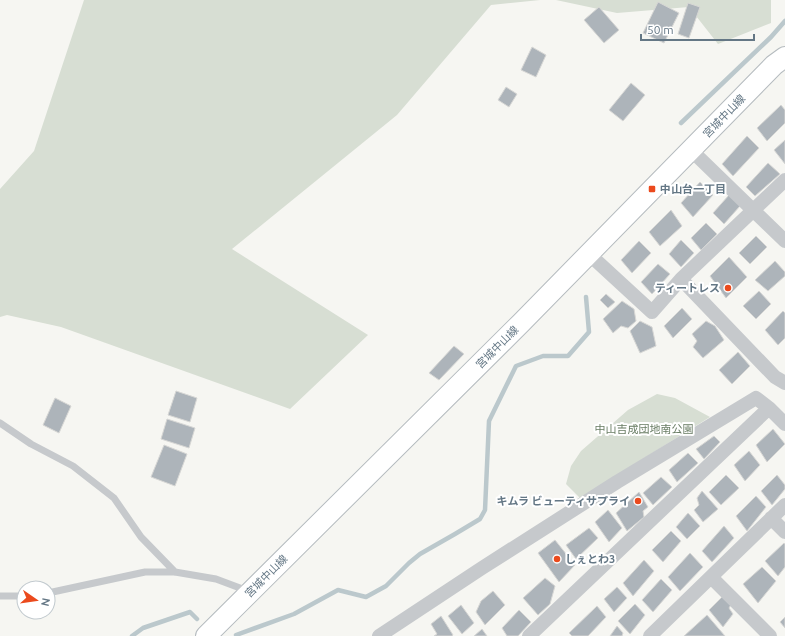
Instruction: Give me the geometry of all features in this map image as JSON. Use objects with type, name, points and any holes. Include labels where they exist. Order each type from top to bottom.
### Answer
[{"type":"street","name":"宮城中山線","points":[[206,636],[521,323],[774,65],[785,57]]},
{"type":"street","points":[[691,150],[785,241]]},
{"type":"street","points":[[589,254],[652,312],[681,279],[785,180]]},
{"type":"street","points":[[681,279],[775,377],[785,383]]},
{"type":"street","points":[[379,636],[617,482],[756,398],[770,408],[785,424]]},
{"type":"street","points":[[537,633],[770,408]]},
{"type":"street","points":[[652,635],[785,505]]},
{"type":"street","points":[[771,518],[785,532]]},
{"type":"street","points":[[711,577],[770,636]]},
{"type":"lane","points":[[0,423],[31,444],[73,466],[114,498],[141,537],[175,572]]},
{"type":"lane","points":[[56,591],[145,572],[175,572],[216,579],[250,592]]},
{"type":"lane","points":[[0,596],[16,596]]},
{"type":"green space","points":[[84,0],[540,0],[491,5],[397,115],[232,249],[368,335],[290,409],[61,327],[7,315],[0,317],[0,189],[34,151]]},
{"type":"green space","points":[[556,0],[771,0],[771,23],[718,44],[689,7],[617,13]]},
{"type":"green space","name":"中山吉成団地南公園","points":[[657,394],[675,398],[710,417],[580,498],[566,484],[571,466],[581,451],[628,410]]},
{"type":"building","points":[[658,2],[679,13],[664,43],[643,33]]},
{"type":"building","points":[[688,3],[700,7],[689,38],[678,34]]},
{"type":"building","points":[[599,7],[619,30],[604,43],[584,20]]},
{"type":"building","points":[[532,47],[546,55],[536,77],[521,70]]},
{"type":"building","points":[[631,83],[645,95],[623,121],[609,110]]},
{"type":"building","points":[[506,87],[517,94],[509,107],[498,100]]},
{"type":"building","points":[[781,105],[785,110],[785,123],[767,141],[757,128]]},
{"type":"building","points":[[747,136],[759,148],[733,176],[722,164]]},
{"type":"building","points":[[785,140],[785,164],[774,150]]},
{"type":"building","points":[[768,163],[780,174],[755,196],[746,187]]},
{"type":"building","points":[[700,182],[713,195],[693,217],[681,203]]},
{"type":"building","points":[[729,195],[740,206],[724,224],[713,213]]},
{"type":"building","points":[[671,210],[682,226],[660,246],[649,232]]},
{"type":"building","points":[[706,223],[717,234],[701,250],[691,238]]},
{"type":"building","points":[[756,236],[767,247],[750,264],[739,253]]},
{"type":"building","points":[[681,240],[694,253],[681,267],[669,254]]},
{"type":"building","points":[[639,241],[651,253],[632,273],[621,260]]},
{"type":"building","name":"ティートレス","points":[[729,257],[747,277],[726,298],[710,276]]},
{"type":"building","points":[[775,261],[785,272],[785,276],[768,291],[755,280]]},
{"type":"building","points":[[658,264],[670,274],[652,294],[641,282]]},
{"type":"building","points":[[759,291],[771,304],[756,319],[743,306]]},
{"type":"building","points":[[606,294],[615,302],[608,308],[600,300]]},
{"type":"building","points":[[622,301],[634,309],[636,321],[628,328],[621,326],[613,333],[603,319]]},
{"type":"building","points":[[682,308],[692,319],[673,338],[664,326]]},
{"type":"building","points":[[783,311],[785,313],[785,338],[778,345],[765,330]]},
{"type":"building","points":[[640,321],[652,327],[656,346],[640,353],[630,331]]},
{"type":"building","points":[[706,321],[715,326],[724,340],[703,358],[693,347],[697,341],[692,334]]},
{"type":"building","points":[[454,346],[464,354],[439,380],[429,373]]},
{"type":"building","points":[[738,352],[750,366],[732,384],[719,370]]},
{"type":"building","points":[[176,391],[197,398],[190,422],[168,415]]},
{"type":"building","points":[[55,398],[71,406],[59,433],[43,425]]},
{"type":"building","points":[[167,419],[195,428],[189,448],[161,439]]},
{"type":"building","points":[[773,429],[785,444],[767,462],[756,445]]},
{"type":"building","points":[[714,436],[720,442],[704,459],[696,449]]},
{"type":"building","points":[[164,445],[187,454],[175,486],[151,477]]},
{"type":"building","points":[[749,451],[760,465],[745,481],[734,465]]},
{"type":"building","points":[[688,453],[698,463],[677,482],[669,470]]},
{"type":"building","points":[[726,475],[739,488],[721,505],[709,492]]},
{"type":"building","points":[[777,475],[785,485],[785,489],[772,505],[761,491]]},
{"type":"building","points":[[661,477],[672,487],[653,505],[643,493]]},
{"type":"building","points":[[702,491],[718,509],[703,522],[694,510],[699,505],[697,498]]},
{"type":"building","points":[[639,492],[648,507],[643,511],[644,517],[627,531],[616,513]]},
{"type":"building","points":[[756,496],[766,507],[747,531],[736,516]]},
{"type":"building","points":[[608,510],[622,528],[609,542],[595,522]]},
{"type":"building","points":[[688,513],[700,526],[687,539],[676,527]]},
{"type":"building","points":[[724,526],[734,538],[712,562],[702,551]]},
{"type":"building","points":[[589,528],[598,538],[576,559],[566,545]]},
{"type":"building","points":[[671,531],[681,541],[663,562],[652,550]]},
{"type":"building","name":"しぇとわ3","points":[[555,540],[575,565],[559,582],[538,553]]},
{"type":"building","points":[[784,543],[785,567],[778,576],[765,561]]},
{"type":"building","points":[[690,553],[703,567],[680,591],[668,577]]},
{"type":"building","points":[[644,560],[654,571],[633,596],[623,583]]},
{"type":"building","points":[[762,567],[776,581],[758,603],[743,584]]},
{"type":"building","points":[[545,578],[555,586],[550,604],[538,615],[523,598]]},
{"type":"building","points":[[661,579],[672,590],[653,612],[642,600]]},
{"type":"building","points":[[617,587],[627,598],[614,612],[604,599]]},
{"type":"building","points":[[493,591],[505,605],[485,625],[476,612],[481,601]]},
{"type":"building","points":[[723,596],[732,603],[729,608],[733,614],[723,627],[709,610]]},
{"type":"building","points":[[635,604],[645,615],[630,634],[618,621]]},
{"type":"building","points":[[461,605],[474,623],[462,634],[448,616]]},
{"type":"building","points":[[597,606],[606,617],[588,636],[572,636],[569,633]]},
{"type":"building","points":[[519,610],[531,622],[518,636],[507,636],[502,628]]},
{"type":"building","points":[[707,615],[725,636],[684,636]]},
{"type":"building","points":[[441,616],[453,635],[452,636],[434,636],[437,634],[431,624]]},
{"type":"building","points":[[785,617],[785,628],[780,622]]},
{"type":"building","points":[[617,626],[623,633],[622,636],[610,636]]},
{"type":"building","points":[[482,629],[487,636],[474,636]]},
{"type":"waterway","points":[[681,123],[771,37],[785,21]]},
{"type":"waterway","points":[[236,635],[294,614],[338,590],[366,597],[386,586],[420,554],[480,519],[485,510],[489,421],[516,366],[543,356],[568,356],[589,332],[586,297]]},
{"type":"waterway","points":[[132,636],[143,628],[190,612],[197,619]]},
{"type":"place","name":"中山台一丁目","points":[[652,189]]},
{"type":"place","name":"ティートレス","points":[[728,288]]},
{"type":"place","name":"キムラ ビューティサプライ","points":[[638,501]]},
{"type":"place","name":"しぇとわ3","points":[[557,559]]}]
